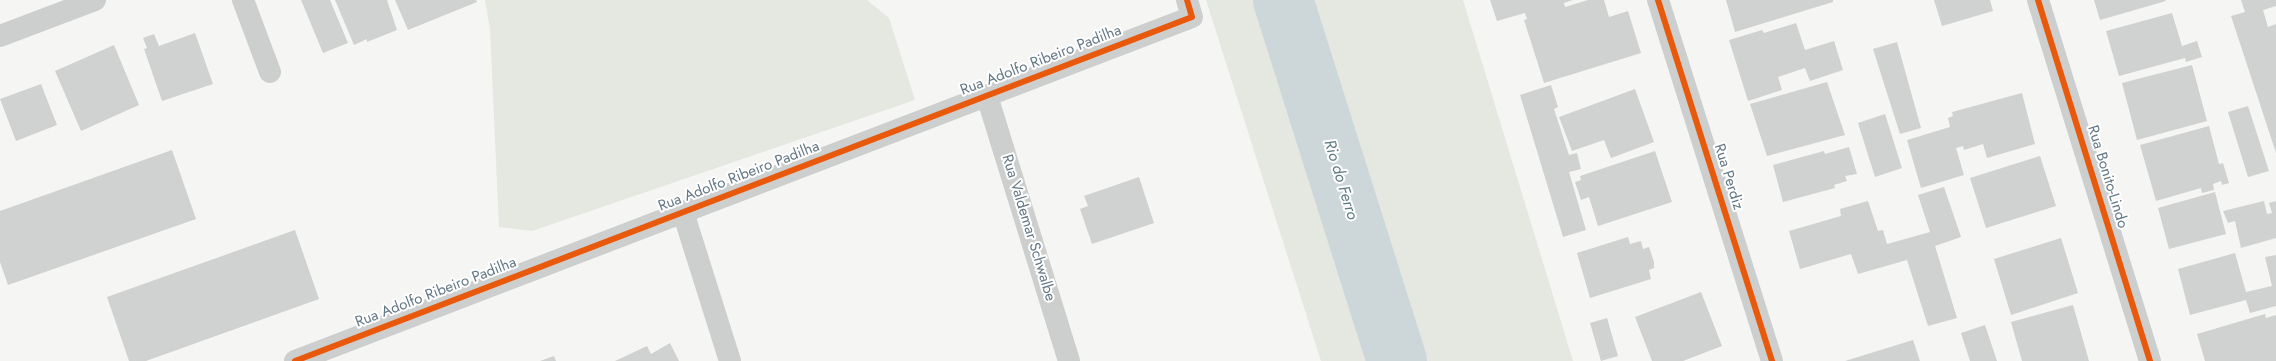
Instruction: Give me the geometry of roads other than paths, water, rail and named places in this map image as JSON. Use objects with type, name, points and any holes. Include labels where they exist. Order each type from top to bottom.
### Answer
[{"type":"street","points":[[0,36],[95,0]]},
{"type":"street","points":[[243,0],[270,72]]},
{"type":"street","name":"Rua Perdiz","points":[[1658,0],[1772,361]]},
{"type":"street","name":"Rua Bonito-Lindo","points":[[2038,0],[2150,361]]},
{"type":"street","name":"Rua Adolfo Ribeiro Padilha","points":[[295,361],[987,96],[1189,8]]},
{"type":"street","name":"Rua Valdemar Schwalbe","points":[[987,96],[1069,361]]},
{"type":"street","points":[[683,212],[730,361]]},
{"type":"waterway","name":"Rio do Ferro","points":[[1283,0],[1397,361]]}]
